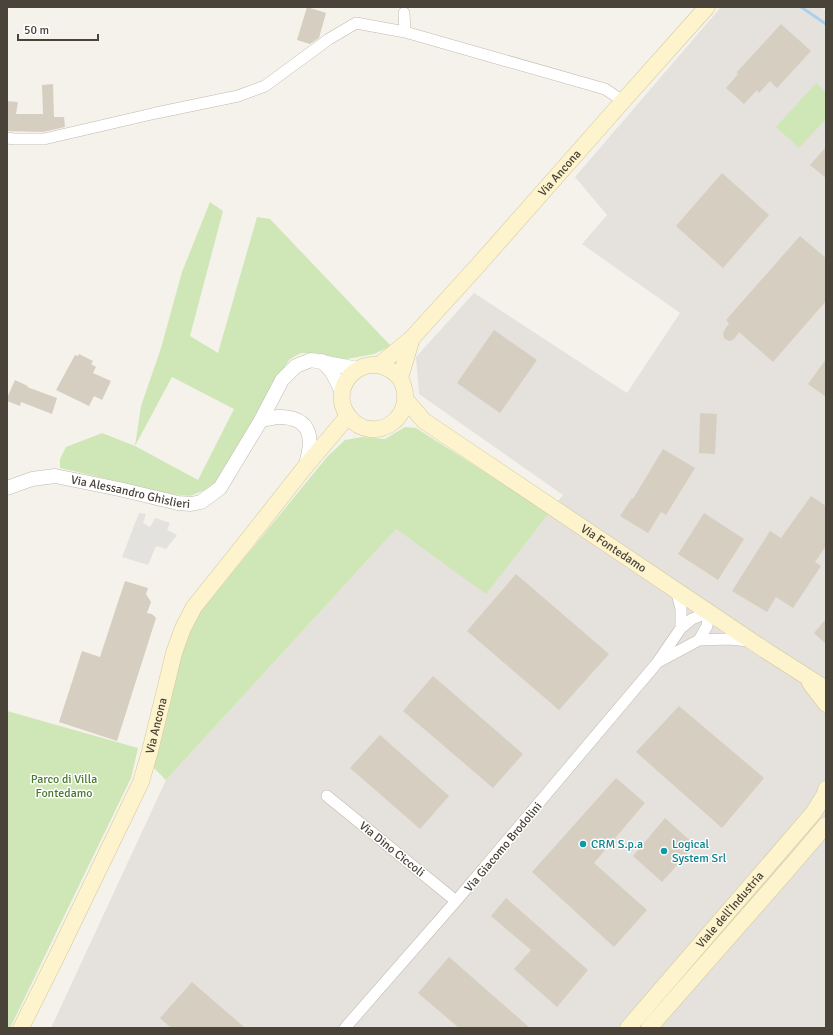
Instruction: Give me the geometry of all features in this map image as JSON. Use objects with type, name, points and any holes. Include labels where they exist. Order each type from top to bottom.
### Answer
[{"type":"main road","name":"Via Ancona","points":[[358,369],[364,366],[379,365],[412,338],[482,262],[707,7]]},
{"type":"main road","name":"Via Ancona","points":[[400,378],[412,338]]},
{"type":"main road","points":[[358,369],[350,375],[345,383],[342,392],[343,405],[354,421],[368,428],[375,429],[390,424],[396,420],[401,414],[406,400],[406,392],[400,378],[391,370],[379,365]]},
{"type":"main road","name":"Via Fontedamo","points":[[406,400],[424,421],[826,689]]},
{"type":"main road","points":[[396,420],[424,421]]},
{"type":"main road","name":"Via Ancona","points":[[21,1028],[140,782],[150,751],[174,652],[194,607],[305,467],[324,446],[354,421]]},
{"type":"main road","name":"Via Fontedamo","points":[[804,675],[826,704]]},
{"type":"main road","name":"Viale dell'Industria","points":[[628,1028],[814,812],[826,789]]},
{"type":"main road","name":"Viale dell'Industria","points":[[649,1028],[826,825]]},
{"type":"street","points":[[404,13],[405,32]]},
{"type":"street","points":[[7,138],[44,139],[238,96],[265,86],[329,39],[356,23],[405,32],[605,89],[623,101]]},
{"type":"street","name":"Via Alessandro Ghislieri","points":[[7,488],[32,478],[55,476],[178,503],[191,504],[201,502],[220,488],[261,420],[282,380],[296,366],[311,360],[358,369]]},
{"type":"street","points":[[322,361],[332,372],[342,392]]},
{"type":"street","points":[[261,420],[276,417],[290,418],[300,422],[308,429],[310,444],[309,455],[305,467]]},
{"type":"street","points":[[676,589],[681,609],[681,628]]},
{"type":"street","points":[[699,640],[707,626],[709,612]]},
{"type":"street","name":"Via Giacomo Brodolini","points":[[345,1028],[456,902],[657,662],[681,628],[692,619],[709,612]]},
{"type":"street","name":"Via Giacomo Brodolini","points":[[657,662],[699,640],[752,641]]},
{"type":"street","name":"Via Dino Ciccoli","points":[[327,796],[456,902]]},
{"type":"shaded area","points":[[721,7],[821,7],[826,11],[826,1028],[51,1028],[166,780],[396,529],[486,593],[563,495],[419,394],[416,357],[474,293],[627,393],[680,313],[582,244],[607,215],[575,177]]},
{"type":"shaded area","points":[[139,513],[146,514],[143,523],[150,527],[155,518],[170,523],[167,530],[177,535],[166,549],[156,546],[148,565],[122,557]]},
{"type":"green space","points":[[816,83],[826,92],[826,119],[799,148],[776,127]]},
{"type":"green space","points":[[210,202],[223,211],[190,336],[218,353],[257,217],[270,219],[391,346],[374,354],[342,360],[315,353],[301,353],[290,359],[216,483],[205,490],[190,496],[171,494],[60,468],[60,459],[66,447],[102,433],[135,446],[141,406],[161,348],[182,272]],"holes":[[[172,377],[234,409],[198,480],[135,446]]]},
{"type":"green space","points":[[405,427],[416,428],[549,513],[486,594],[396,529],[166,780],[153,767],[184,645],[201,611],[327,457],[345,440],[362,437],[385,439]]},
{"type":"green space","name":"Parco di Villa Fontedamo","points":[[7,711],[138,748],[131,778],[10,1028],[7,1028]]},
{"type":"building","points":[[307,7],[326,13],[319,38],[310,44],[297,40]]},
{"type":"building","points":[[781,24],[811,51],[777,88],[770,81],[759,93],[757,90],[744,104],[726,88],[738,74],[737,72]]},
{"type":"building","points":[[53,84],[54,117],[64,117],[65,127],[43,132],[7,131],[7,101],[18,102],[16,114],[43,114],[42,85]]},
{"type":"building","points":[[826,147],[826,178],[810,165]]},
{"type":"building","points":[[722,173],[769,215],[723,268],[676,226]]},
{"type":"building","points":[[800,236],[826,258],[826,301],[773,362],[739,332],[734,339],[730,341],[724,338],[723,333],[729,323],[726,320]]},
{"type":"building","points":[[494,330],[537,360],[500,413],[457,383]]},
{"type":"building","points":[[79,354],[93,361],[91,364],[96,367],[93,373],[111,381],[102,400],[94,396],[89,406],[56,390],[75,355],[78,356]]},
{"type":"building","points":[[826,359],[826,397],[808,384]]},
{"type":"building","points":[[15,380],[28,386],[27,387],[57,398],[52,414],[21,402],[20,406],[7,401]]},
{"type":"building","points":[[700,413],[717,414],[715,454],[699,453]]},
{"type":"building","points":[[663,449],[695,468],[666,515],[661,512],[648,533],[620,516],[632,498],[633,499]]},
{"type":"building","points":[[811,496],[826,506],[826,546],[815,562],[821,566],[793,608],[776,597],[767,612],[732,591],[770,531],[781,538]]},
{"type":"building","points":[[704,513],[744,539],[718,580],[678,554]]},
{"type":"building","points":[[516,574],[609,654],[559,710],[467,631]]},
{"type":"building","points":[[125,581],[148,588],[146,594],[151,602],[147,613],[152,614],[156,618],[117,741],[59,722],[82,651],[100,657]]},
{"type":"building","points":[[826,619],[826,644],[814,633]]},
{"type":"building","points":[[433,676],[523,754],[493,788],[403,711]]},
{"type":"building","points":[[679,706],[764,778],[722,828],[636,752]]},
{"type":"building","points":[[380,735],[449,796],[420,829],[350,768]]},
{"type":"building","name":"CRM S.p.a","points":[[616,778],[645,803],[594,863],[647,910],[614,947],[532,872]]},
{"type":"building","name":"Logical System Srl","points":[[665,818],[695,845],[662,882],[633,856]]},
{"type":"building","points":[[506,898],[588,970],[557,1007],[514,969],[531,950],[491,916]]},
{"type":"building","points":[[449,957],[530,1028],[459,1028],[418,993]]},
{"type":"building","points":[[192,982],[245,1028],[171,1028],[160,1018]]},
{"type":"waterway","points":[[801,7],[826,24]]},
{"type":"place","name":"CRM S.p.a","points":[[583,844]]},
{"type":"place","name":"Logical System Srl","points":[[664,851]]}]
